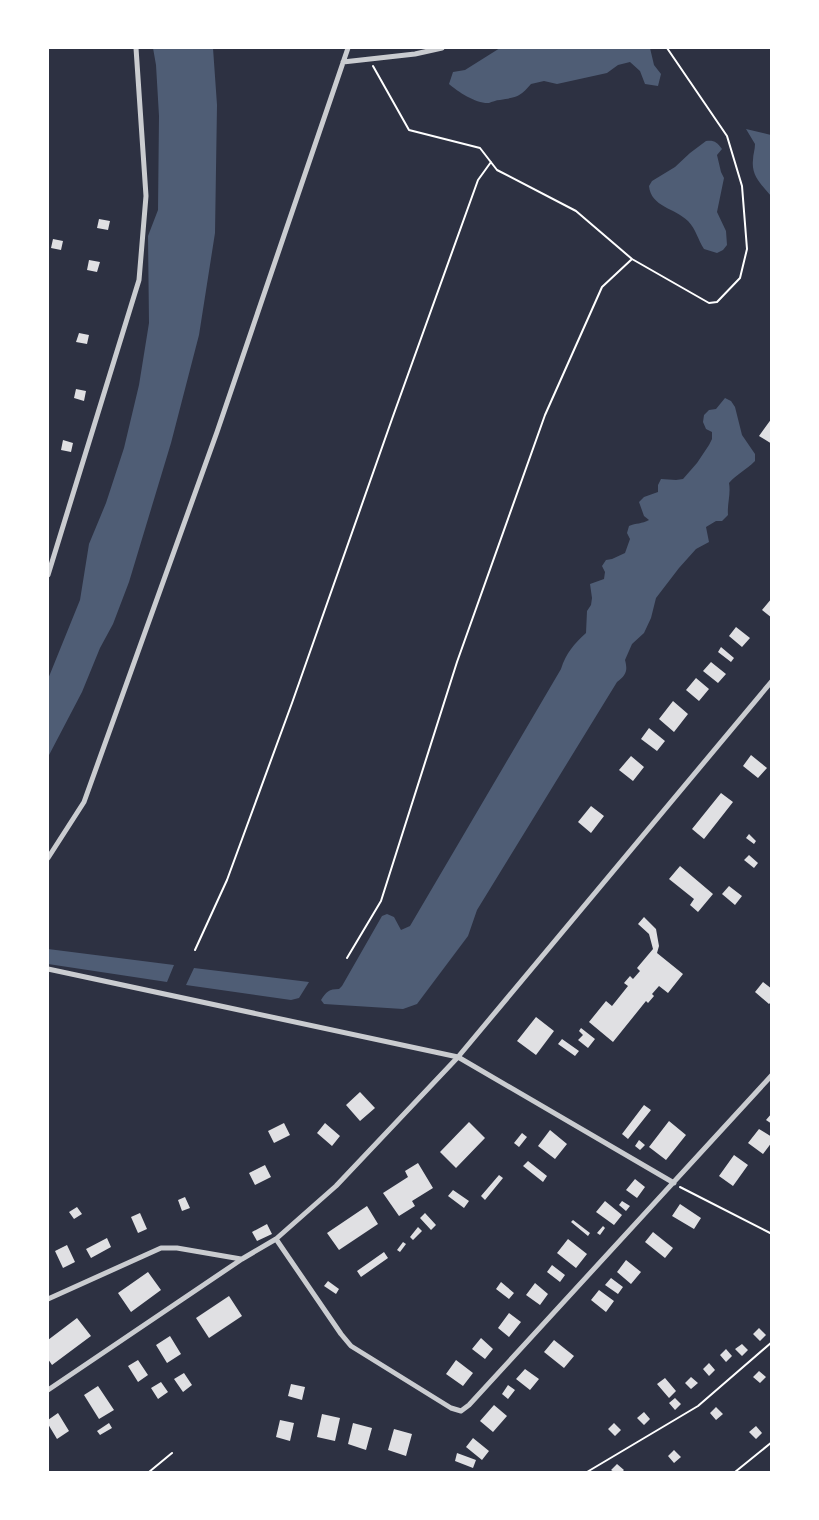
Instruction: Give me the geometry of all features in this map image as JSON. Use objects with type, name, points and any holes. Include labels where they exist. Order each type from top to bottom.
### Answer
[{"type":"street","points":[[48,575],[139,280],[146,196],[136,48]]},
{"type":"street","points":[[48,858],[84,802],[217,432],[348,48]]},
{"type":"street","points":[[343,62],[415,54],[442,48]]},
{"type":"street","points":[[48,1390],[242,1259],[276,1239],[336,1186],[458,1057],[772,681]]},
{"type":"street","points":[[48,969],[458,1057],[674,1183]]},
{"type":"street","points":[[276,1239],[351,1346],[451,1408],[461,1411],[469,1405],[772,1075]]},
{"type":"street","points":[[48,1299],[161,1248],[177,1248],[242,1259]]},
{"type":"path","points":[[369,59],[409,130],[480,148],[497,170],[576,211],[632,259],[709,303],[717,302],[740,278],[748,249],[742,186],[727,136],[667,48]]},
{"type":"path","points":[[195,950],[231,871],[478,180],[491,162]]},
{"type":"path","points":[[347,958],[381,901],[457,662],[545,415],[602,287],[632,259]]},
{"type":"path","points":[[674,1183],[772,1234]]},
{"type":"path","points":[[587,1472],[698,1406],[772,1342]]},
{"type":"path","points":[[735,1472],[772,1442]]},
{"type":"path","points":[[149,1472],[172,1453]]},
{"type":"water","points":[[153,48],[213,48],[217,105],[215,233],[199,335],[171,443],[129,582],[113,624],[100,648],[82,692],[48,757],[48,679],[80,600],[89,544],[106,503],[124,448],[139,385],[149,323],[148,236],[158,210],[159,116]]},
{"type":"water","points":[[500,48],[650,48],[654,65],[661,74],[658,86],[645,84],[640,71],[630,62],[618,65],[607,73],[557,84],[544,81],[531,84],[518,96],[489,103],[473,100],[449,84],[453,72],[465,70]]},
{"type":"water","points":[[746,129],[771,135],[771,196],[755,176],[753,158],[755,144]]},
{"type":"water","points":[[706,141],[715,142],[722,149],[717,155],[724,178],[717,212],[726,231],[727,245],[717,253],[704,249],[691,224],[659,203],[651,193],[649,186],[652,181],[675,167]]},
{"type":"water","points":[[725,398],[731,401],[735,407],[742,435],[755,454],[755,461],[729,483],[728,515],[722,521],[716,521],[706,527],[709,542],[696,549],[656,598],[651,618],[644,633],[632,644],[625,660],[626,670],[624,675],[617,682],[477,910],[468,936],[417,1004],[403,1009],[324,1004],[321,1000],[326,993],[330,990],[339,989],[342,986],[382,916],[387,914],[394,917],[401,930],[410,926],[561,669],[568,653],[586,633],[587,611],[591,605],[592,598],[590,584],[604,579],[605,572],[602,566],[606,560],[625,553],[630,539],[627,533],[629,526],[649,520],[644,516],[639,502],[644,497],[658,492],[658,485],[661,479],[683,479],[697,463],[712,439],[712,432],[706,429],[703,422],[704,415],[709,410],[716,409]]},
{"type":"water","points":[[48,949],[174,965],[167,982],[48,964]]},
{"type":"water","points":[[194,968],[309,982],[299,998],[291,1000],[186,985]]},
{"type":"building","points":[[99,219],[110,221],[108,230],[97,228]]},
{"type":"building","points":[[53,239],[63,241],[61,250],[51,248]]},
{"type":"building","points":[[89,260],[100,262],[97,272],[87,270]]},
{"type":"building","points":[[79,333],[89,335],[87,344],[76,342]]},
{"type":"building","points":[[76,389],[86,391],[84,401],[74,398]]},
{"type":"building","points":[[772,418],[772,444],[759,436]]},
{"type":"building","points":[[63,440],[73,443],[71,452],[61,450]]},
{"type":"building","points":[[772,598],[772,618],[762,610]]},
{"type":"building","points":[[736,627],[750,638],[742,647],[729,636]]},
{"type":"building","points":[[721,647],[734,658],[731,662],[718,652]]},
{"type":"building","points":[[711,662],[726,674],[718,683],[703,671]]},
{"type":"building","points":[[696,678],[709,689],[699,701],[686,690]]},
{"type":"building","points":[[673,701],[688,714],[674,732],[659,719]]},
{"type":"building","points":[[649,728],[665,741],[657,751],[641,739]]},
{"type":"building","points":[[751,755],[767,768],[758,778],[743,766]]},
{"type":"building","points":[[631,756],[644,767],[633,781],[619,770]]},
{"type":"building","points":[[721,793],[733,802],[704,839],[692,829]]},
{"type":"building","points":[[591,806],[604,816],[591,833],[578,822]]},
{"type":"building","points":[[749,834],[756,841],[754,844],[746,838]]},
{"type":"building","points":[[749,855],[758,863],[754,868],[744,860]]},
{"type":"building","points":[[680,866],[713,894],[698,912],[690,905],[694,899],[669,879]]},
{"type":"building","points":[[729,886],[742,896],[735,905],[722,894]]},
{"type":"building","points":[[644,917],[656,929],[659,946],[657,953],[683,974],[668,993],[659,986],[652,994],[654,996],[648,1003],[646,1001],[613,1042],[589,1022],[606,1001],[612,1006],[628,986],[624,983],[630,976],[633,979],[640,971],[637,968],[653,949],[649,934],[638,924]]},
{"type":"building","points":[[763,982],[772,989],[772,1001],[769,1004],[755,992]]},
{"type":"building","points":[[536,1017],[554,1031],[536,1055],[517,1041]]},
{"type":"building","points":[[581,1028],[595,1039],[588,1048],[578,1040],[583,1035],[579,1031]]},
{"type":"building","points":[[562,1039],[579,1051],[575,1056],[558,1044]]},
{"type":"building","points":[[360,1092],[375,1108],[360,1121],[346,1105]]},
{"type":"building","points":[[644,1105],[651,1110],[628,1139],[622,1134]]},
{"type":"building","points":[[772,1113],[772,1124],[766,1120]]},
{"type":"building","points":[[669,1121],[686,1135],[666,1160],[649,1147]]},
{"type":"building","points":[[469,1122],[485,1138],[456,1168],[440,1152]]},
{"type":"building","points":[[284,1123],[290,1135],[274,1143],[268,1131]]},
{"type":"building","points":[[325,1123],[340,1136],[332,1146],[317,1133]]},
{"type":"building","points":[[759,1129],[772,1137],[772,1142],[763,1154],[748,1143]]},
{"type":"building","points":[[550,1130],[567,1144],[555,1159],[538,1146]]},
{"type":"building","points":[[522,1133],[527,1137],[519,1147],[514,1143]]},
{"type":"building","points":[[639,1140],[645,1145],[640,1150],[635,1146]]},
{"type":"building","points":[[734,1155],[748,1165],[733,1186],[719,1176]]},
{"type":"building","points":[[528,1161],[547,1176],[543,1182],[523,1166]]},
{"type":"building","points":[[418,1163],[433,1188],[412,1201],[415,1206],[399,1216],[383,1193],[408,1177],[405,1171]]},
{"type":"building","points":[[265,1165],[271,1177],[255,1185],[249,1173]]},
{"type":"building","points":[[499,1175],[503,1178],[485,1200],[481,1196]]},
{"type":"building","points":[[635,1179],[645,1187],[637,1198],[626,1190]]},
{"type":"building","points":[[453,1190],[469,1201],[464,1208],[448,1196]]},
{"type":"building","points":[[185,1197],[190,1208],[182,1211],[178,1200]]},
{"type":"building","points":[[605,1201],[622,1215],[614,1225],[596,1212]]},
{"type":"building","points":[[622,1201],[630,1206],[626,1211],[619,1205]]},
{"type":"building","points":[[680,1204],[701,1218],[694,1229],[672,1216]]},
{"type":"building","points":[[367,1206],[378,1224],[339,1250],[327,1233]]},
{"type":"building","points":[[77,1207],[82,1214],[74,1219],[69,1212]]},
{"type":"building","points":[[140,1213],[147,1229],[138,1233],[131,1217]]},
{"type":"building","points":[[425,1213],[436,1225],[431,1230],[420,1218]]},
{"type":"building","points":[[573,1220],[590,1233],[588,1236],[571,1222]]},
{"type":"building","points":[[267,1224],[272,1234],[257,1241],[252,1232]]},
{"type":"building","points":[[603,1226],[605,1228],[600,1235],[597,1233]]},
{"type":"building","points":[[418,1227],[422,1231],[413,1240],[410,1237]]},
{"type":"building","points":[[653,1232],[673,1248],[665,1258],[645,1242]]},
{"type":"building","points":[[107,1238],[111,1247],[91,1258],[86,1249]]},
{"type":"building","points":[[568,1239],[587,1254],[576,1268],[557,1253]]},
{"type":"building","points":[[403,1242],[406,1244],[400,1252],[397,1250]]},
{"type":"building","points":[[67,1245],[75,1262],[63,1268],[55,1251]]},
{"type":"building","points":[[384,1252],[388,1258],[361,1277],[357,1271]]},
{"type":"building","points":[[626,1260],[641,1272],[631,1284],[617,1272]]},
{"type":"building","points":[[552,1265],[565,1275],[560,1282],[547,1272]]},
{"type":"building","points":[[148,1272],[161,1290],[131,1312],[118,1293]]},
{"type":"building","points":[[611,1278],[623,1287],[618,1294],[605,1285]]},
{"type":"building","points":[[328,1281],[339,1289],[336,1294],[324,1286]]},
{"type":"building","points":[[501,1282],[514,1293],[509,1299],[496,1289]]},
{"type":"building","points":[[535,1283],[548,1294],[540,1305],[526,1295]]},
{"type":"building","points":[[599,1290],[614,1301],[606,1312],[591,1300]]},
{"type":"building","points":[[229,1296],[242,1316],[209,1338],[196,1318]]},
{"type":"building","points":[[509,1313],[521,1322],[509,1337],[498,1328]]},
{"type":"building","points":[[77,1318],[91,1336],[52,1365],[48,1359],[48,1340]]},
{"type":"building","points":[[759,1328],[766,1335],[760,1341],[753,1334]]},
{"type":"building","points":[[170,1336],[181,1354],[167,1363],[156,1345]]},
{"type":"building","points":[[481,1338],[493,1349],[485,1359],[472,1349]]},
{"type":"building","points":[[554,1340],[574,1356],[564,1368],[544,1352]]},
{"type":"building","points":[[742,1344],[748,1350],[742,1356],[735,1349]]},
{"type":"building","points":[[726,1349],[732,1356],[726,1362],[720,1355]]},
{"type":"building","points":[[138,1360],[148,1375],[138,1382],[128,1366]]},
{"type":"building","points":[[456,1360],[473,1373],[463,1386],[446,1374]]},
{"type":"building","points":[[709,1363],[715,1370],[709,1376],[703,1369]]},
{"type":"building","points":[[525,1369],[539,1379],[530,1390],[516,1379]]},
{"type":"building","points":[[759,1371],[766,1377],[760,1383],[753,1377]]},
{"type":"building","points":[[184,1373],[192,1385],[183,1392],[174,1379]]},
{"type":"building","points":[[691,1377],[698,1383],[691,1389],[685,1383]]},
{"type":"building","points":[[665,1378],[676,1391],[669,1398],[657,1384]]},
{"type":"building","points":[[161,1382],[168,1392],[158,1399],[151,1388]]},
{"type":"building","points":[[291,1384],[305,1387],[302,1400],[288,1396]]},
{"type":"building","points":[[508,1385],[515,1390],[508,1399],[502,1394]]},
{"type":"building","points":[[98,1386],[114,1410],[99,1419],[84,1395]]},
{"type":"building","points":[[675,1398],[681,1404],[675,1410],[669,1403]]},
{"type":"building","points":[[494,1405],[507,1416],[493,1432],[480,1421]]},
{"type":"building","points":[[716,1407],[723,1414],[716,1420],[710,1413]]},
{"type":"building","points":[[644,1412],[650,1419],[644,1425],[637,1418]]},
{"type":"building","points":[[58,1413],[69,1431],[57,1439],[48,1424],[48,1420]]},
{"type":"building","points":[[322,1414],[340,1418],[335,1441],[317,1437]]},
{"type":"building","points":[[280,1420],[294,1423],[290,1441],[276,1437]]},
{"type":"building","points":[[109,1423],[112,1428],[100,1435],[97,1431]]},
{"type":"building","points":[[353,1423],[372,1428],[366,1450],[348,1444]]},
{"type":"building","points":[[614,1423],[621,1430],[615,1436],[608,1429]]},
{"type":"building","points":[[756,1426],[762,1433],[756,1439],[749,1432]]},
{"type":"building","points":[[394,1429],[412,1434],[406,1456],[388,1450]]},
{"type":"building","points":[[473,1438],[489,1451],[482,1460],[466,1447]]},
{"type":"building","points":[[674,1450],[681,1457],[674,1463],[668,1456]]},
{"type":"building","points":[[457,1453],[476,1460],[473,1468],[455,1461]]},
{"type":"building","points":[[617,1464],[624,1470],[622,1472],[611,1470]]}]
